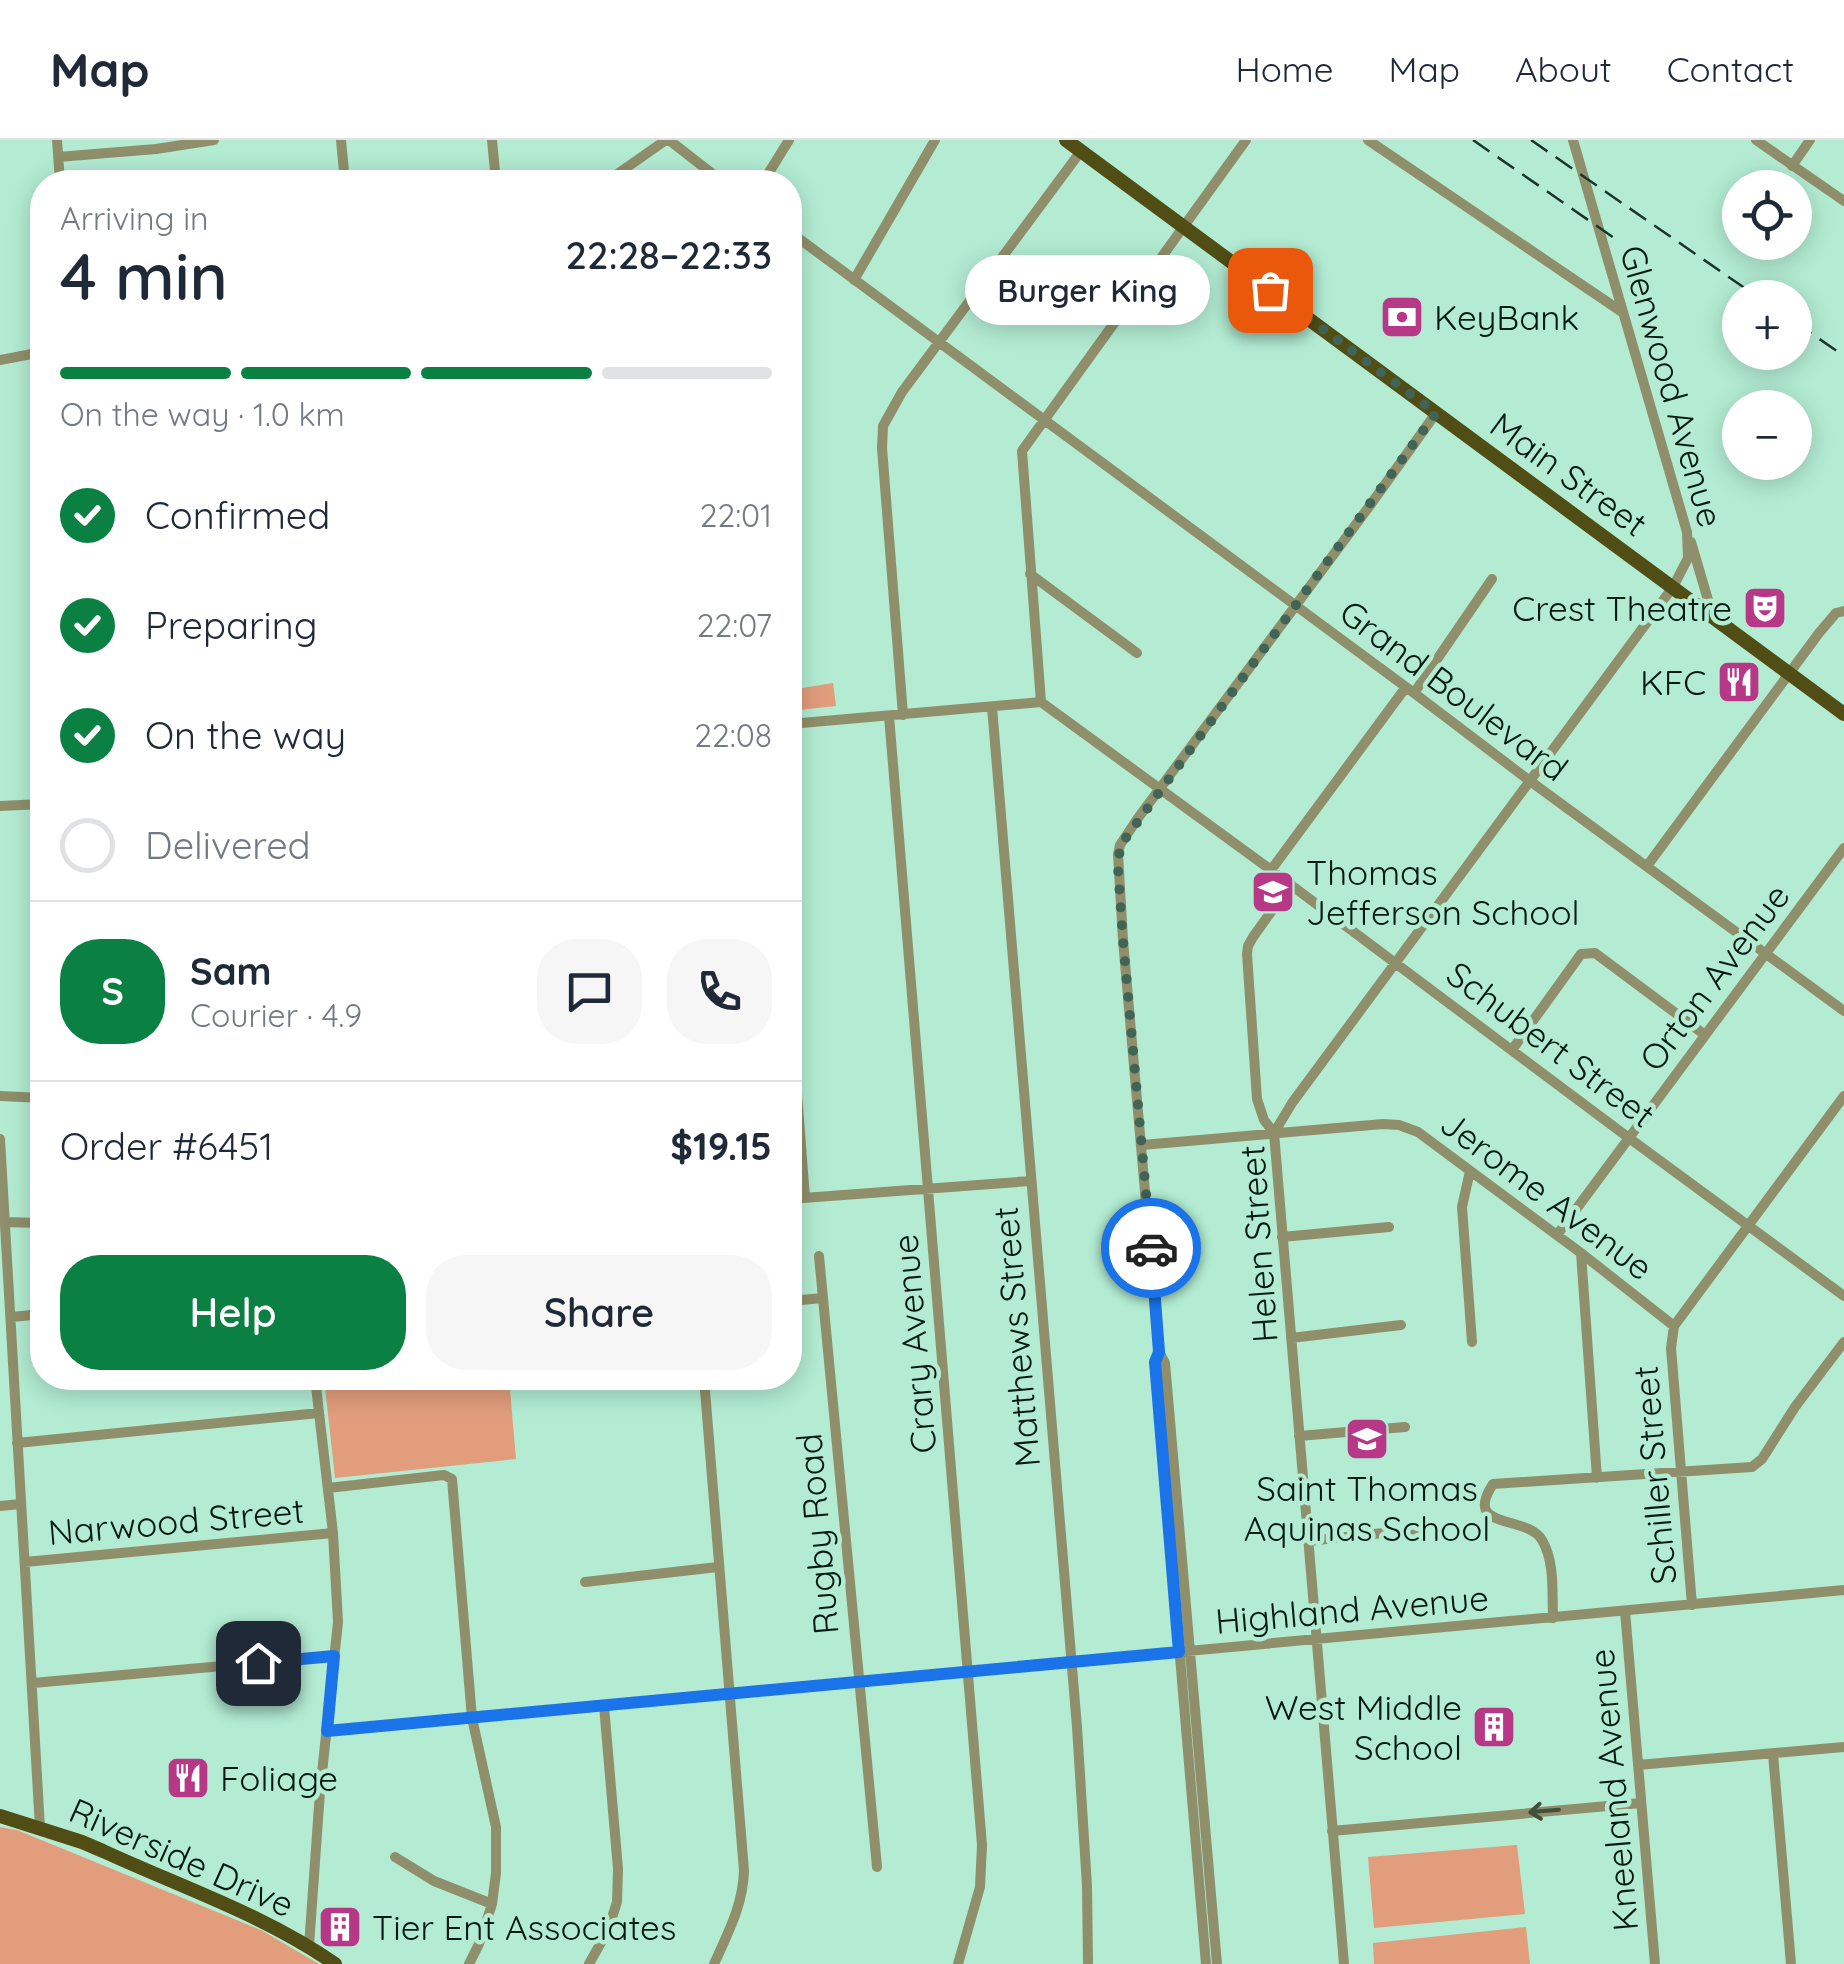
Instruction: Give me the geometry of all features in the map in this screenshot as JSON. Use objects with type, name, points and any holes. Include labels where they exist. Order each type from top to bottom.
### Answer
[{"type":"main road","name":"Main Street","points":[[1066,140],[1844,714]]},
{"type":"main road","name":"Riverside Drive","points":[[0,1816],[92,1846],[258,1920],[335,1964]]},
{"type":"street","points":[[57,140],[59,170]]},
{"type":"street","points":[[58,158],[214,140]]},
{"type":"street","points":[[341,140],[343,170]]},
{"type":"street","points":[[492,140],[495,170]]},
{"type":"street","points":[[624,170],[668,140],[707,170]]},
{"type":"street","points":[[770,170],[789,140]]},
{"type":"street","points":[[854,280],[935,140]]},
{"type":"street","points":[[802,723],[1041,702],[1021,457],[1024,446],[1246,140]]},
{"type":"street","points":[[1368,140],[1623,312]]},
{"type":"street","name":"Glenwood Avenue","points":[[1574,140],[1687,532],[1688,558],[1673,587]]},
{"type":"street","points":[[1756,140],[1844,201]]},
{"type":"street","points":[[1792,166],[1810,140]]},
{"type":"street","points":[[903,715],[882,435],[886,418],[1081,151]]},
{"type":"street","name":"Grand Boulevard","points":[[802,241],[1844,1011]]},
{"type":"street","points":[[0,360],[30,354]]},
{"type":"street","points":[[1217,1964],[1209,1933],[1155,1362],[1159,1352],[1118,854],[1160,789],[1436,413]]},
{"type":"street","points":[[1687,532],[1713,618]]},
{"type":"street","points":[[1030,574],[1137,653]]},
{"type":"street","points":[[1271,870],[1492,579]]},
{"type":"street","name":"Helen Street","points":[[1344,1964],[1274,1133],[1292,1103],[1673,587]]},
{"type":"street","points":[[1646,866],[1831,618],[1844,610]]},
{"type":"street","name":"Schubert Street","points":[[1041,702],[1844,1296]]},
{"type":"street","name":"Matthews Street","points":[[992,706],[1071,1662],[1087,1886],[1088,1964]]},
{"type":"street","name":"Crary Avenue","points":[[889,716],[982,1860],[980,1887],[958,1964]]},
{"type":"street","points":[[0,806],[30,805]]},
{"type":"street","name":"Orton Avenue","points":[[1557,1235],[1844,848]]},
{"type":"street","points":[[1274,1133],[1264,1120],[1258,1099],[1247,954],[1253,937],[1291,884]]},
{"type":"street","points":[[1512,1050],[1581,954],[1590,952],[1705,1036]]},
{"type":"street","points":[[0,1096],[30,1097]]},
{"type":"street","name":"Schiller Street","points":[[1692,1605],[1671,1348],[1674,1326],[1844,1096]]},
{"type":"street","name":"Jerome Avenue","points":[[1142,1145],[1398,1125],[1418,1132],[1674,1326]]},
{"type":"street","points":[[0,1139],[12,1317],[6,1374],[17,1443],[40,1828]]},
{"type":"street","points":[[802,1149],[806,1198]]},
{"type":"street","points":[[1470,1172],[1462,1207],[1472,1342]]},
{"type":"street","points":[[802,1198],[1030,1181]]},
{"type":"street","points":[[4,1222],[30,1223]]},
{"type":"street","points":[[1282,1237],[1389,1226]]},
{"type":"street","points":[[1581,1253],[1596,1478]]},
{"type":"street","name":"Rugby Road","points":[[819,1256],[877,1867]]},
{"type":"street","points":[[802,1300],[823,1298]]},
{"type":"street","points":[[12,1317],[30,1315]]},
{"type":"street","points":[[1291,1338],[1401,1325]]},
{"type":"street","points":[[1553,1618],[1550,1559],[1540,1535],[1519,1524],[1495,1519],[1484,1507],[1484,1497],[1493,1484],[1755,1465],[1844,1342]]},
{"type":"street","points":[[308,1946],[338,1595],[317,1390]]},
{"type":"street","points":[[705,1390],[744,1889],[714,1964]]},
{"type":"street","points":[[17,1443],[320,1413]]},
{"type":"street","points":[[1299,1436],[1406,1427]]},
{"type":"street","points":[[328,1488],[444,1475],[452,1479],[472,1718],[496,1827],[492,1904],[468,1964]]},
{"type":"street","points":[[0,1506],[21,1504]]},
{"type":"street","points":[[1308,1541],[1420,1529]]},
{"type":"street","name":"Narwood Street","points":[[25,1562],[332,1534]]},
{"type":"street","points":[[585,1582],[718,1567]]},
{"type":"street","name":"Highland Avenue","points":[[327,1731],[1844,1590]]},
{"type":"street","name":"Kneeland Avenue","points":[[1625,1611],[1655,1964]]},
{"type":"street","points":[[33,1682],[334,1656]]},
{"type":"street","points":[[589,1964],[618,1902],[604,1706]]},
{"type":"street","points":[[1638,1765],[1844,1748]]},
{"type":"street","points":[[1773,1754],[1791,1964]]},
{"type":"street","points":[[1332,1831],[1642,1803]]},
{"type":"street","points":[[394,1858],[434,1881],[492,1904]]},
{"type":"street","points":[[1206,1964],[1209,1933]]},
{"type":"shaded area","points":[[833,683],[836,706],[802,710],[802,688]]},
{"type":"shaded area","points":[[325,1390],[510,1390],[516,1459],[335,1478]]},
{"type":"shaded area","points":[[0,1827],[17,1830],[261,1930],[319,1964],[0,1964]]},
{"type":"shaded area","points":[[1517,1845],[1525,1914],[1374,1928],[1368,1857]]},
{"type":"shaded area","points":[[1526,1927],[1530,1964],[1374,1964],[1373,1943]]},
{"type":"railway","points":[[1473,140],[1617,240]]},
{"type":"railway","points":[[1531,140],[1733,280]]},
{"type":"railway","points":[[1812,334],[1844,356]]},
{"type":"way so far","points":[[1151,1248],[1123,940],[1120,846],[1436,413],[1270,290]]},
{"type":"place","name":"Burger King","points":[[1270,290]]},
{"type":"place","name":"KeyBank","points":[[1402,317]]},
{"type":"place","name":"Crest Theatre","points":[[1765,608]]},
{"type":"place","name":"KFC","points":[[1739,682]]},
{"type":"place","name":"Thomas Jefferson School","points":[[1273,892]]},
{"type":"place","name":"Saint Thomas Aquinas School","points":[[1367,1439]]},
{"type":"place","name":"West Middle School","points":[[1494,1727]]},
{"type":"place","name":"Foliage","points":[[188,1778]]},
{"type":"place","name":"Tier Ent Associates","points":[[340,1927]]},
{"type":"route","points":[[258,1663],[334,1656],[327,1731],[1179,1652],[1155,1362],[1159,1352],[1151,1248]]}]
